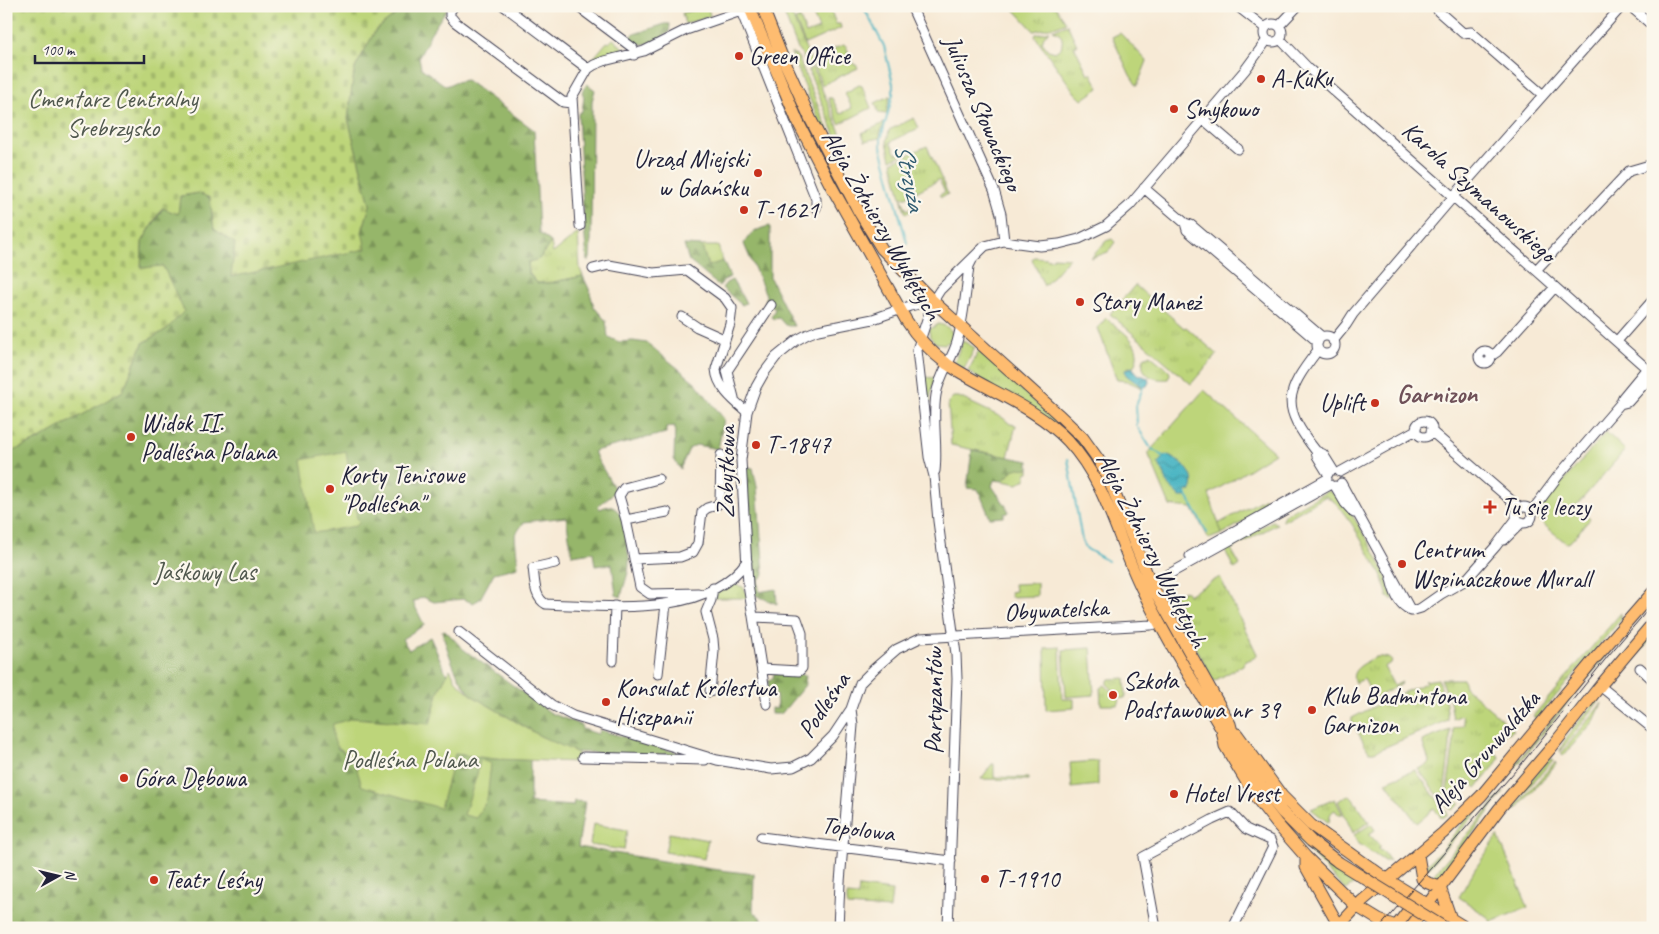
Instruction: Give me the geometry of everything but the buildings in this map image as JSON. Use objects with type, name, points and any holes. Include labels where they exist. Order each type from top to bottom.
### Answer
[{"type":"main road","name":"Aleja Żołnierzy Wyklętych","points":[[762,6],[810,120],[861,216],[889,257],[933,301],[1013,372],[1083,438],[1098,459],[1108,477],[1151,584],[1226,727]]},
{"type":"main road","name":"Aleja Żołnierzy Wyklętych","points":[[743,8],[798,122],[900,310],[920,340],[947,364],[1043,419],[1067,440],[1084,460],[1104,495],[1141,588],[1258,781],[1282,812],[1310,841],[1338,862],[1448,923]]},
{"type":"main road","name":"Aleja Grunwaldzka","points":[[1338,927],[1371,892],[1443,834],[1481,796],[1592,662],[1653,592]]},
{"type":"main road","name":"Aleja Grunwaldzka","points":[[1410,928],[1499,810],[1653,623]]},
{"type":"main road","points":[[1226,727],[1225,746],[1255,796],[1306,857],[1356,906],[1371,916],[1398,927],[1417,898]]},
{"type":"main road","points":[[1226,727],[1296,811],[1324,835],[1427,905],[1448,923],[1466,928]]},
{"type":"main road","points":[[1418,855],[1422,878],[1428,883],[1440,887],[1448,923]]},
{"type":"main road","points":[[1306,857],[1306,867],[1338,927]]},
{"type":"main road","points":[[1371,892],[1371,916]]},
{"type":"street","points":[[454,6],[450,11],[450,16],[455,22],[563,102],[572,103]]},
{"type":"street","points":[[504,6],[588,69]]},
{"type":"street","points":[[577,6],[632,48],[634,54]]},
{"type":"street","name":"Juliusza Słowackiego","points":[[911,6],[994,190],[1001,214],[1004,241]]},
{"type":"street","points":[[1237,6],[1265,28]]},
{"type":"street","points":[[1279,26],[1298,6]]},
{"type":"street","points":[[1438,6],[1438,11],[1463,32],[1471,32],[1544,95]]},
{"type":"street","points":[[1622,6],[1453,197],[1353,314],[1342,322],[1324,343],[1298,379],[1292,392],[1292,414],[1316,451],[1323,454],[1411,610],[1421,608],[1466,580],[1537,495],[1548,487],[1620,404],[1623,397],[1651,372]]},
{"type":"street","points":[[1630,6],[1653,26]]},
{"type":"street","points":[[580,226],[572,97],[588,69],[604,61],[634,54],[686,30],[743,8],[816,199],[816,208]]},
{"type":"street","points":[[1272,24],[1279,26],[1282,33],[1280,40],[1273,43],[1266,40],[1263,34],[1265,28],[1272,24]]},
{"type":"street","points":[[933,301],[944,286],[985,246],[1004,241],[1035,245],[1066,243],[1086,237],[1112,222],[1204,119],[1245,70],[1266,40]]},
{"type":"street","name":"Karola Szymanowskiego","points":[[1280,40],[1308,68],[1651,372]]},
{"type":"street","points":[[1204,119],[1238,149]]},
{"type":"street","points":[[1536,270],[1629,171],[1653,164]]},
{"type":"street","points":[[1144,188],[1185,223],[1187,230],[1324,343]]},
{"type":"street","name":"Partyzantów","points":[[934,476],[937,457],[936,395],[938,384],[957,343],[969,266],[973,258]]},
{"type":"street","points":[[594,269],[616,265],[653,273],[687,270],[725,298],[732,308],[730,324],[724,339],[716,376],[720,385],[747,412]]},
{"type":"street","points":[[1492,356],[1555,287]]},
{"type":"street","points":[[1617,340],[1653,300]]},
{"type":"street","name":"Zabytkowa","points":[[767,704],[755,617],[748,585],[741,460],[747,412],[764,373],[776,357],[797,340],[818,330],[866,321],[933,301]]},
{"type":"street","name":"Partyzantów","points":[[933,301],[918,350],[929,457],[934,476],[938,521],[954,635],[957,679],[948,926]]},
{"type":"street","points":[[734,400],[727,371],[770,305]]},
{"type":"street","points":[[682,317],[696,327],[724,339]]},
{"type":"street","points":[[1151,584],[1172,572],[1177,564],[1335,478],[1423,433],[1453,455],[1522,513]]},
{"type":"street","name":"Zabytkowa","points":[[634,559],[680,557],[694,552],[698,543],[702,512],[707,508],[718,505],[720,501],[721,455]]},
{"type":"street","points":[[658,479],[628,486],[621,491],[619,496],[640,587],[647,593],[704,592]]},
{"type":"street","points":[[626,520],[667,512]]},
{"type":"street","points":[[554,563],[532,568],[537,596],[540,601],[546,604],[615,606],[666,604],[688,600],[732,577],[747,561]]},
{"type":"street","points":[[732,577],[748,585]]},
{"type":"street","points":[[710,692],[714,651],[706,612],[713,588]]},
{"type":"street","points":[[658,674],[666,604]]},
{"type":"street","points":[[613,661],[615,606]]},
{"type":"street","points":[[755,617],[797,618],[802,633],[802,668],[799,671],[762,669]]},
{"type":"street","name":"Obywatelska","points":[[954,635],[1128,627],[1151,625],[1160,622]]},
{"type":"street","name":"Podleśna","points":[[459,632],[552,705],[573,716],[717,760],[771,769],[793,767],[811,758],[822,749],[851,709],[860,684],[897,649],[920,638],[954,635]]},
{"type":"street","points":[[1640,668],[1653,680]]},
{"type":"street","points":[[1600,686],[1653,729]]},
{"type":"street","points":[[838,928],[853,725],[851,709]]},
{"type":"street","name":"Podleśna","points":[[583,757],[717,760]]},
{"type":"street","points":[[1156,928],[1143,857],[1230,812],[1246,829],[1270,840],[1273,848],[1234,928]]},
{"type":"street","name":"Topolowa","points":[[761,837],[951,861]]},
{"type":"street","points":[[948,926],[960,928]]},
{"type":"green space","name":"Cmentarz Centralny Srebrzysko","points":[[6,6],[406,6],[375,31],[355,68],[352,85],[348,119],[370,205],[362,232],[366,249],[231,277],[235,243],[214,229],[210,198],[199,193],[180,196],[178,214],[162,208],[142,242],[141,268],[163,266],[184,311],[167,329],[143,343],[123,391],[36,441],[6,454]]},
{"type":"green space","name":"Jaśkowy Las","points":[[406,6],[449,6],[430,34],[419,57],[421,68],[446,86],[466,80],[534,130],[539,233],[551,242],[539,259],[528,262],[529,274],[537,283],[549,283],[583,276],[594,307],[606,321],[608,337],[619,342],[647,343],[696,383],[724,419],[718,449],[696,445],[689,449],[680,469],[674,459],[675,426],[667,427],[666,433],[594,451],[616,491],[598,506],[600,509],[607,506],[613,507],[618,511],[625,531],[629,561],[621,597],[616,595],[612,564],[595,566],[593,552],[572,555],[566,517],[524,522],[515,535],[518,567],[494,573],[480,599],[473,603],[463,599],[434,602],[423,597],[413,602],[424,625],[402,639],[409,650],[430,637],[447,675],[439,690],[430,724],[353,718],[337,748],[440,807],[455,754],[495,759],[530,760],[530,803],[573,806],[574,801],[585,802],[578,847],[711,869],[754,874],[753,911],[762,919],[765,928],[6,928],[6,454],[36,441],[123,391],[143,343],[167,329],[141,268],[142,242],[163,208],[178,214],[180,196],[199,193],[210,198],[214,229],[235,242],[232,277],[362,232],[370,205],[348,119],[355,68],[375,31]]},
{"type":"green space","points":[[781,6],[788,6],[813,66],[808,68],[799,52]]},
{"type":"green space","points":[[827,6],[830,8],[836,24],[840,24],[841,28],[805,44],[795,20],[800,18],[806,34],[819,29],[812,13]]},
{"type":"green space","points":[[1011,6],[1055,6],[1066,22],[1034,31]]},
{"type":"green space","points":[[708,7],[710,16],[685,24],[682,13]]},
{"type":"green space","points":[[670,24],[669,33],[655,41],[641,44],[631,41],[631,37],[634,34]]},
{"type":"green space","points":[[1067,24],[1077,45],[1074,46],[1088,74],[1091,73],[1099,88],[1082,100],[1035,36],[1036,34],[1050,31],[1044,36],[1042,42],[1048,50],[1055,52],[1061,48],[1062,39],[1053,30]]},
{"type":"green space","points":[[1120,33],[1147,61],[1137,86],[1112,37]]},
{"type":"green space","points":[[613,39],[627,51],[591,61],[607,42],[609,43]]},
{"type":"green space","points":[[843,45],[846,46],[853,64],[858,68],[822,85],[812,60],[813,58]]},
{"type":"green space","points":[[791,53],[798,57],[834,145],[830,146]]},
{"type":"green space","points":[[813,68],[842,137],[837,139],[808,70]]},
{"type":"green space","points":[[587,84],[595,90],[592,101],[591,240],[590,259],[587,261],[578,114],[582,111],[584,97],[582,92]]},
{"type":"green space","points":[[859,85],[862,86],[871,108],[839,124],[828,98],[832,98],[840,114],[852,108],[845,93]]},
{"type":"green space","points":[[890,96],[886,114],[879,113],[875,103]]},
{"type":"green space","points":[[914,118],[919,128],[890,142],[896,154],[902,151],[903,154],[891,160],[887,142],[889,130]]},
{"type":"green space","points":[[884,123],[879,138],[865,141],[862,133]]},
{"type":"green space","points":[[927,146],[948,194],[941,197],[939,195],[945,192],[939,180],[906,197],[901,197],[892,162]]},
{"type":"green space","points":[[901,197],[907,210],[913,207],[914,209],[907,213],[905,212]]},
{"type":"green space","points":[[770,226],[770,278],[794,326],[785,325],[779,318],[774,319],[771,317],[775,309],[768,303],[765,305],[766,295],[744,244],[755,232]]},
{"type":"green space","points":[[578,233],[580,269],[583,276],[549,283],[537,283],[529,273],[528,262],[539,259],[551,242],[553,253]]},
{"type":"green space","points":[[1112,239],[1115,242],[1108,252],[1091,258],[1106,241]]},
{"type":"green space","points":[[684,245],[702,246],[708,266],[723,261],[730,277],[719,286],[689,261]]},
{"type":"green space","points":[[702,246],[718,246],[723,261],[708,266]]},
{"type":"green space","points":[[1034,257],[1048,259],[1053,259],[1053,257],[1069,258],[1044,286],[1032,259]]},
{"type":"green space","points":[[732,280],[746,303],[742,305],[722,288]]},
{"type":"green space","points":[[1135,285],[1217,354],[1191,384],[1110,314]]},
{"type":"green space","points":[[1106,318],[1131,339],[1135,345],[1137,360],[1133,368],[1128,367],[1133,379],[1140,386],[1143,386],[1142,388],[1127,381],[1117,380],[1098,328]]},
{"type":"green space","points":[[938,324],[951,330],[952,340],[945,344],[936,343],[930,337],[929,330]]},
{"type":"green space","points":[[963,341],[975,348],[964,369],[954,362]]},
{"type":"green space","points":[[979,351],[1036,403],[1068,428],[1094,460],[1201,684],[1154,604],[1083,451],[968,371]]},
{"type":"green space","points":[[1150,355],[1169,371],[1168,379],[1157,379],[1145,372],[1143,368],[1144,358]]},
{"type":"green space","points":[[923,377],[935,378],[930,397],[930,407]]},
{"type":"green space","points":[[1204,390],[1275,453],[1209,494],[1222,534],[1209,539],[1192,508],[1170,506],[1148,453]]},
{"type":"green space","points":[[953,397],[959,397],[1003,418],[1010,424],[1016,425],[1008,457],[951,445],[948,402]]},
{"type":"green space","points":[[1606,432],[1625,450],[1576,506],[1590,519],[1570,542],[1566,543],[1537,519],[1536,512],[1558,480],[1562,483]]},
{"type":"green space","points":[[972,450],[1029,461],[1029,469],[1014,471],[1003,481],[994,480],[992,486],[1009,512],[1004,514],[1004,517],[990,518],[978,489],[967,488]]},
{"type":"green space","name":"Korty Tenisowe \"Podleśna\"","points":[[346,451],[357,518],[360,521],[356,526],[314,533],[302,460]]},
{"type":"green space","points":[[745,466],[753,468],[757,487],[764,574],[758,579],[759,592],[776,589],[777,604],[755,595]]},
{"type":"green space","points":[[1019,468],[1029,469],[1029,472],[1026,473],[1026,480],[1018,484],[1003,481],[1013,470]]},
{"type":"green space","points":[[1328,491],[1343,503],[1368,540],[1386,576],[1394,598],[1392,600],[1388,597],[1382,576],[1352,524],[1336,503],[1326,496],[1283,521],[1284,515]]},
{"type":"green space","points":[[1265,498],[1271,506],[1222,534],[1218,524]]},
{"type":"green space","points":[[1272,521],[1277,524],[1231,549],[1240,565],[1234,569],[1224,548]]},
{"type":"green space","points":[[1220,577],[1257,654],[1256,657],[1244,662],[1243,665],[1214,681],[1169,599],[1185,590],[1188,595]]},
{"type":"green space","points":[[1037,583],[1037,596],[1011,597],[1010,592],[1015,591],[1014,584]]},
{"type":"green space","points":[[734,584],[743,587],[748,598],[715,598],[722,588]]},
{"type":"green space","points":[[1621,613],[1621,619],[1539,716],[1536,718],[1533,716]]},
{"type":"green space","points":[[445,630],[463,649],[551,713],[581,725],[582,729],[598,734],[600,730],[689,756],[574,752],[540,736],[474,697],[462,683],[450,658],[442,631]]},
{"type":"green space","points":[[1653,633],[1653,637],[1610,687],[1610,684]]},
{"type":"green space","points":[[1612,646],[1513,770],[1424,873],[1427,864],[1441,851],[1469,815],[1504,778]]},
{"type":"green space","points":[[1060,647],[1062,699],[1074,699],[1074,708],[1046,710],[1045,648]]},
{"type":"green space","points":[[1091,648],[1094,695],[1066,697],[1063,650]]},
{"type":"green space","points":[[1376,657],[1391,660],[1392,662],[1384,667],[1394,686],[1402,682],[1367,703],[1365,701],[1373,696],[1364,679],[1355,683],[1353,678],[1359,667]]},
{"type":"green space","name":"Podleśna Polana","points":[[450,669],[457,682],[474,697],[540,736],[578,753],[577,762],[495,759],[455,754],[440,808],[362,786],[353,757],[339,748],[334,741],[333,724],[353,718],[430,724],[439,690]]},
{"type":"green space","points":[[774,673],[806,675],[805,685],[781,714],[771,714],[771,708],[777,709],[776,694],[768,688],[769,680],[773,678]]},
{"type":"green space","points":[[1125,678],[1126,697],[1122,699],[1107,684],[1109,679]]},
{"type":"green space","points":[[1438,679],[1446,703],[1448,720],[1374,752],[1369,752],[1352,722],[1352,718],[1392,697],[1426,683],[1425,681]]},
{"type":"green space","points":[[1441,679],[1463,679],[1465,687],[1514,730],[1498,737],[1499,740],[1492,750],[1500,757],[1476,788],[1467,779],[1452,794],[1460,804],[1452,810],[1445,804],[1454,741],[1453,729],[1464,725],[1462,715],[1453,719],[1450,701]]},
{"type":"green space","points":[[1105,685],[1120,700],[1118,705],[1101,705],[1100,688]]},
{"type":"green space","points":[[1605,693],[1560,752],[1572,731],[1602,694]]},
{"type":"green space","points":[[1602,703],[1594,721],[1563,756],[1561,754]]},
{"type":"green space","points":[[1450,730],[1450,746],[1443,802],[1418,769],[1428,765],[1429,761],[1422,741]]},
{"type":"green space","points":[[480,760],[491,763],[487,800],[476,818],[464,815]]},
{"type":"green space","points":[[1548,760],[1553,760],[1510,808],[1507,808]]},
{"type":"green space","points":[[1098,761],[1098,785],[1072,788],[1070,763]]},
{"type":"green space","points":[[1555,762],[1556,764],[1516,810],[1513,809]]},
{"type":"green space","points":[[992,764],[994,764],[994,777],[1028,778],[1028,780],[981,779]]},
{"type":"green space","points":[[1415,770],[1448,814],[1442,818],[1434,809],[1417,823],[1386,782]]},
{"type":"green space","points":[[1504,791],[1442,875],[1435,881],[1429,880]]},
{"type":"green space","points":[[1350,795],[1369,822],[1353,833],[1338,801]]},
{"type":"green space","points":[[1335,799],[1343,815],[1339,815],[1335,810],[1333,811],[1329,823],[1311,809]]},
{"type":"green space","points":[[593,824],[627,830],[624,850],[590,845]]},
{"type":"green space","points":[[1371,824],[1375,830],[1369,834],[1381,847],[1378,849],[1382,850],[1390,861],[1384,861],[1358,843],[1354,835]]},
{"type":"green space","points":[[1287,827],[1329,864],[1356,883],[1345,890]]},
{"type":"green space","points":[[669,833],[708,840],[704,859],[665,852]]},
{"type":"green space","points":[[1498,836],[1528,907],[1491,922],[1489,918],[1459,897],[1475,869]]},
{"type":"green space","points":[[859,887],[892,891],[890,909],[847,906],[847,895],[858,896]]},
{"type":"water","points":[[1132,367],[1138,374],[1148,378],[1147,386],[1142,386],[1126,375],[1125,370]]},
{"type":"water","points":[[1165,455],[1177,460],[1190,474],[1192,486],[1190,492],[1189,490],[1184,493],[1186,497],[1180,497],[1166,482],[1165,475],[1158,463]]},
{"type":"waterway","name":"Strzyża","points":[[863,6],[884,46],[893,84],[893,94],[881,139],[881,147],[907,243]]},
{"type":"waterway","points":[[1137,425],[1136,406],[1143,387]]},
{"type":"waterway","points":[[1138,428],[1150,447]]},
{"type":"waterway","points":[[1152,449],[1163,456]]},
{"type":"waterway","name":"Strzyża","points":[[1068,459],[1082,541],[1087,549],[1108,561]]},
{"type":"waterway","points":[[1185,493],[1191,503]]},
{"type":"waterway","points":[[1192,505],[1207,533]]},
{"type":"tram line","points":[[1379,928],[1523,762],[1608,656],[1653,604]]},
{"type":"place","name":"Green Office","points":[[739,56]]},
{"type":"place","name":"A-KuKu","points":[[1261,79]]},
{"type":"place","name":"Smykowo","points":[[1174,109]]},
{"type":"place","name":"Urząd Miejski w Gdańsku","points":[[758,173]]},
{"type":"place","name":"T-1621","points":[[744,210]]},
{"type":"place","name":"Stary Maneż","points":[[1080,302]]},
{"type":"place","name":"Uplift","points":[[1375,403]]},
{"type":"place","name":"Widok II. Podleśna Polana","points":[[131,437]]},
{"type":"place","name":"T-1847","points":[[756,445]]},
{"type":"place","name":"Korty Tenisowe \"Podleśna\"","points":[[330,489]]},
{"type":"place","name":"Tu się leczy","points":[[1490,507]]},
{"type":"place","name":"Centrum Wspinaczkowe Murall","points":[[1402,564]]},
{"type":"place","name":"Szkoła Podstawowa nr 39","points":[[1113,695]]},
{"type":"place","name":"Konsulat Królestwa Hiszpanii","points":[[606,702]]},
{"type":"place","name":"Klub Badmintona Garnizon","points":[[1312,710]]},
{"type":"place","name":"Góra Dębowa","points":[[124,778]]},
{"type":"place","name":"Hotel Vrest","points":[[1174,794]]},
{"type":"place","name":"T-1910","points":[[985,879]]},
{"type":"place","name":"Teatr Leśny","points":[[154,880]]},
{"type":"district","name":"Garnizon","points":[[1437,393]]}]
